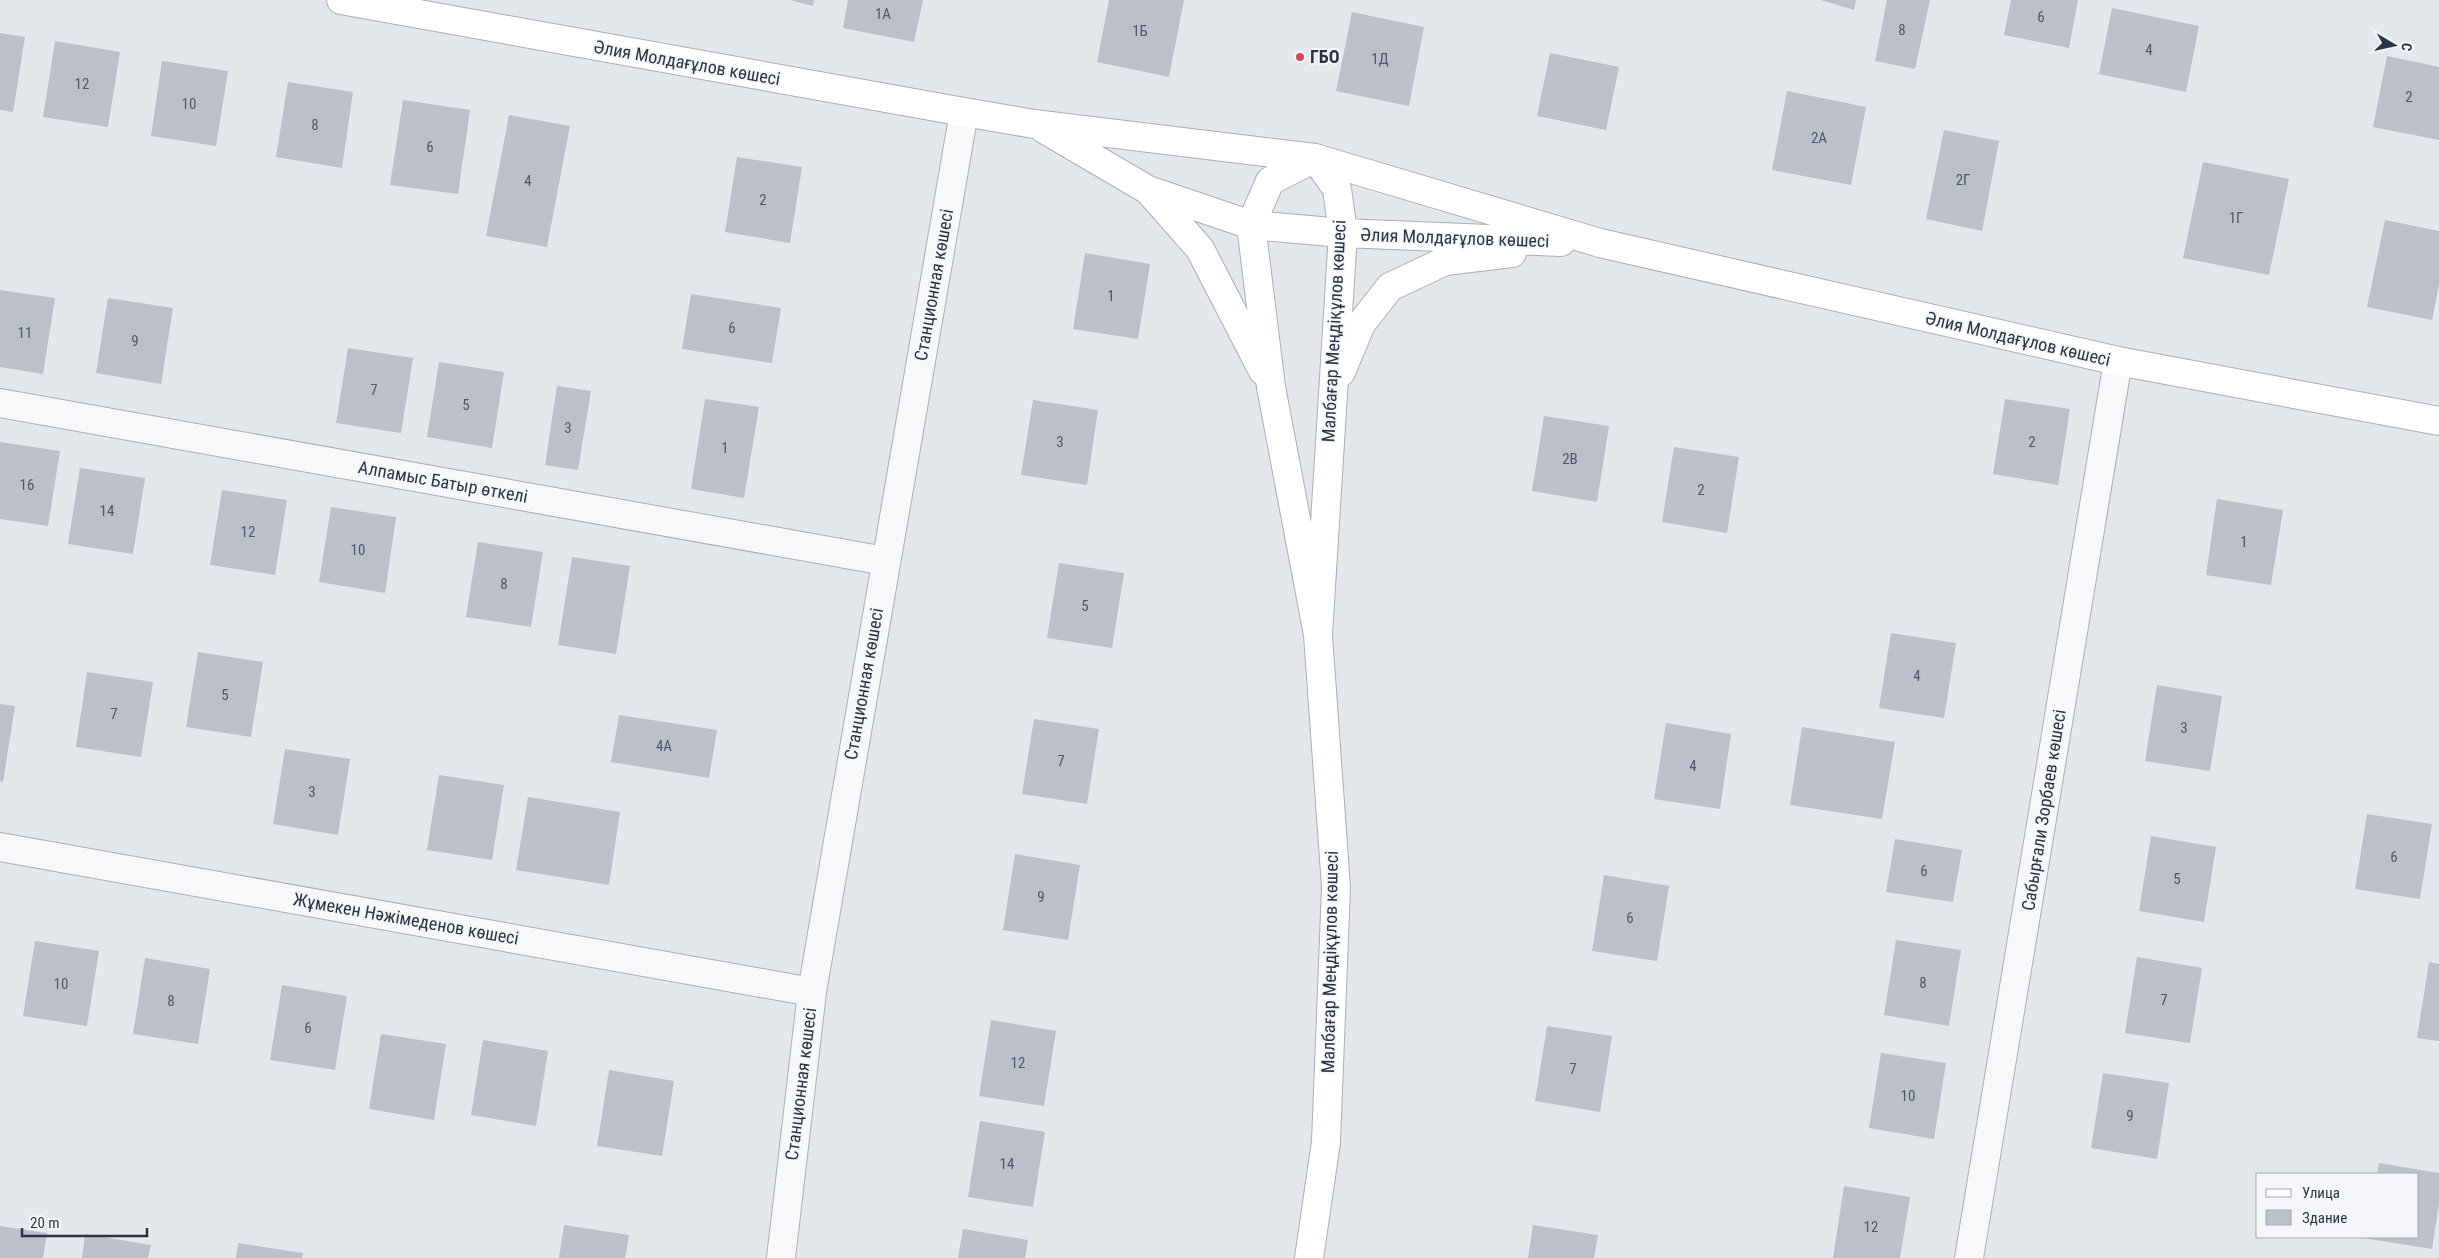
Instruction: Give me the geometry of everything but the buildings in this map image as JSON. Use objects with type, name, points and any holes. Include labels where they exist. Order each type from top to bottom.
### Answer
[{"type":"main road","name":"Әлия Молдағұлов көшесі","points":[[341,0],[1034,124],[1315,158],[1600,244],[2118,362],[2439,421]]},
{"type":"main road","name":"Әлия Молдағұлов көшесі","points":[[1034,124],[1148,190],[1251,225],[1343,233],[1600,244]]},
{"type":"main road","points":[[1251,225],[1270,181],[1315,158]]},
{"type":"main road","name":"Малбағар Меңдіқұлов көшесі","points":[[1315,158],[1337,189],[1343,233],[1318,636]]},
{"type":"main road","points":[[1148,190],[1200,250],[1271,387]]},
{"type":"main road","name":"Малбағар Меңдіқұлов көшесі","points":[[1251,225],[1271,387],[1318,636],[1336,887],[1326,1142],[1310,1258]]},
{"type":"main road","points":[[1332,394],[1361,324],[1390,287],[1445,261],[1600,244]]},
{"type":"street","name":"Станционная көшесі","points":[[781,1258],[812,992],[964,112]]},
{"type":"street","name":"Сабырғали Зорбаев көшесі","points":[[1969,1258],[2118,362]]},
{"type":"street","name":"Алпамыс Батыр өткелі","points":[[0,403],[886,561]]},
{"type":"street","name":"Жұмекен Нәжімеденов көшесі","points":[[0,847],[812,992]]},
{"type":"place","name":"ГБО","points":[[1300,57]]}]
